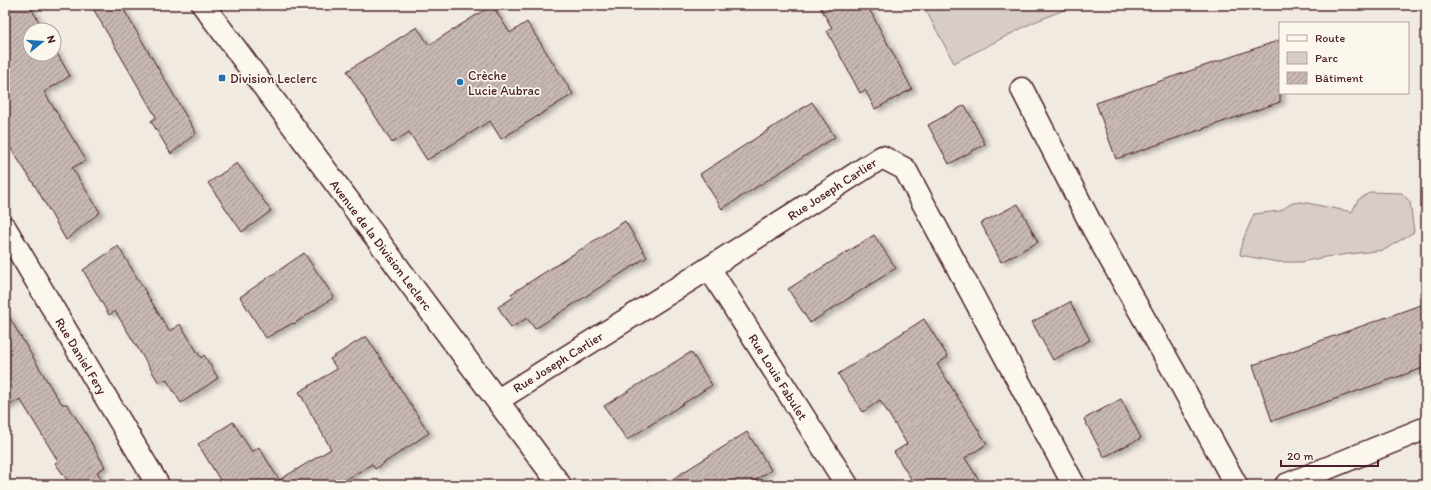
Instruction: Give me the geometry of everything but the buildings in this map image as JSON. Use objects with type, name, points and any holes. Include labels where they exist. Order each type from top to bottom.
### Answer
[{"type":"street","name":"Avenue de la Division Leclerc","points":[[203,5],[560,485]]},
{"type":"street","points":[[1022,88],[1094,230],[1236,485]]},
{"type":"street","name":"Rue Joseph Carlier","points":[[498,400],[709,268],[882,157],[904,169],[1074,485]]},
{"type":"street","name":"Rue Daniel Fery","points":[[5,228],[158,485]]},
{"type":"street","name":"Rue Louis Fabulet","points":[[709,268],[847,485]]},
{"type":"street","points":[[1286,485],[1426,428]]},
{"type":"green space","points":[[923,5],[1076,5],[1032,23],[954,63]]},
{"type":"green space","points":[[1371,192],[1402,193],[1410,202],[1414,232],[1384,250],[1325,257],[1301,262],[1278,262],[1240,255],[1242,242],[1254,214],[1280,211],[1292,203],[1302,202],[1352,212],[1358,200]]},
{"type":"place","name":"Division Leclerc","points":[[222,78]]},
{"type":"place","name":"Crèche Lucie Aubrac","points":[[460,82]]}]
